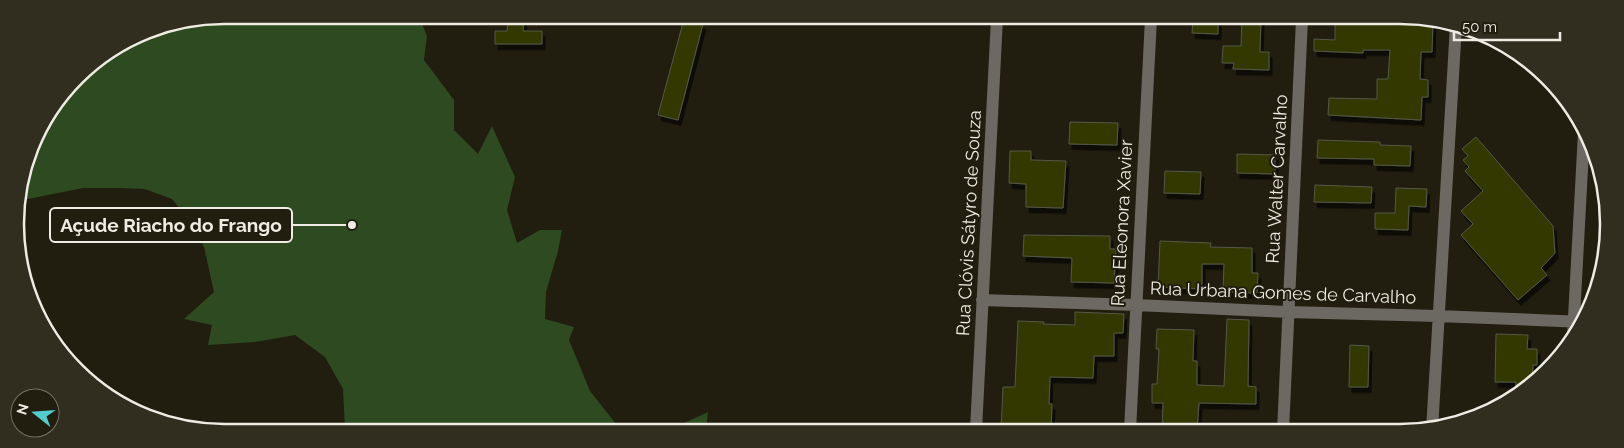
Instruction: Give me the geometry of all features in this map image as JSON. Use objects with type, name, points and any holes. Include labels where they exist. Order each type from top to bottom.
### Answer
[{"type":"street","name":"Rua Clóvis Sátyro de Souza","points":[[976,424],[997,24]]},
{"type":"street","name":"Rua Eleonora Xavier","points":[[1130,424],[1151,24]]},
{"type":"street","name":"Rua Walter Carvalho","points":[[1283,424],[1302,24]]},
{"type":"street","points":[[1432,422],[1456,32]]},
{"type":"street","points":[[1579,314],[1584,144]]},
{"type":"street","name":"Rua Urbana Gomes de Carvalho","points":[[982,300],[1574,322]]},
{"type":"shaded area","points":[[211,24],[422,24],[427,36],[424,60],[454,100],[454,130],[478,154],[492,126],[515,177],[507,210],[517,243],[540,230],[562,230],[546,292],[545,319],[574,327],[569,340],[590,391],[616,424],[345,424],[343,389],[325,357],[295,335],[255,342],[208,345],[212,325],[184,319],[214,292],[204,247],[190,221],[172,199],[145,189],[83,188],[25,200],[34,160],[44,135],[57,113],[73,92],[92,73],[113,57],[135,44],[160,34],[198,25]]},
{"type":"shaded area","points":[[708,412],[707,424],[682,424]]},
{"type":"building","points":[[507,24],[523,24],[523,31],[542,31],[542,44],[495,44],[495,31],[507,31]]},
{"type":"building","points":[[683,24],[703,24],[678,120],[658,115]]},
{"type":"building","points":[[1193,24],[1218,24],[1218,34],[1192,33]]},
{"type":"building","points":[[1242,24],[1261,24],[1260,52],[1269,52],[1269,70],[1233,69],[1234,63],[1222,63],[1223,46],[1241,46]]},
{"type":"building","points":[[1335,24],[1413,24],[1433,27],[1432,52],[1421,52],[1420,79],[1428,80],[1428,97],[1422,97],[1421,120],[1328,115],[1329,98],[1377,99],[1377,79],[1388,79],[1390,50],[1363,50],[1363,53],[1314,51],[1314,39],[1335,40]]},
{"type":"building","points":[[1070,122],[1118,123],[1117,145],[1069,144]]},
{"type":"building","points":[[1476,137],[1553,226],[1555,253],[1541,268],[1547,275],[1518,300],[1461,235],[1473,224],[1461,211],[1483,191],[1465,171],[1469,167],[1463,160],[1468,156],[1462,149]]},
{"type":"building","points":[[1318,140],[1380,142],[1380,145],[1411,146],[1410,166],[1374,165],[1374,159],[1317,158]]},
{"type":"building","points":[[1010,151],[1031,151],[1031,160],[1066,161],[1063,208],[1026,207],[1026,184],[1009,183]]},
{"type":"building","points":[[1237,154],[1275,155],[1275,174],[1237,173]]},
{"type":"building","points":[[1165,171],[1201,172],[1200,194],[1164,193]]},
{"type":"building","points":[[1315,185],[1372,187],[1371,203],[1314,202]]},
{"type":"building","points":[[1396,188],[1427,189],[1426,207],[1409,206],[1408,230],[1375,229],[1375,213],[1395,213]]},
{"type":"building","points":[[1024,235],[1110,236],[1110,249],[1116,249],[1114,283],[1071,282],[1072,258],[1023,256]]},
{"type":"building","points":[[1160,241],[1211,243],[1210,247],[1252,248],[1252,273],[1258,273],[1257,293],[1223,292],[1224,264],[1202,264],[1202,289],[1158,287]]},
{"type":"building","points":[[1075,312],[1124,314],[1123,333],[1114,333],[1114,356],[1094,356],[1093,378],[1050,377],[1049,404],[1052,404],[1051,424],[1001,424],[1003,387],[1015,387],[1018,321],[1075,325]]},
{"type":"building","points":[[1227,319],[1249,320],[1248,386],[1256,387],[1256,404],[1199,403],[1198,424],[1162,424],[1163,403],[1152,403],[1152,384],[1157,384],[1159,349],[1156,349],[1157,329],[1194,330],[1193,361],[1197,361],[1197,385],[1224,386]]},
{"type":"building","points":[[1496,334],[1528,335],[1527,349],[1537,349],[1537,365],[1533,365],[1532,375],[1516,387],[1516,382],[1495,382]]},
{"type":"building","points":[[1350,345],[1369,346],[1368,387],[1349,387]]},
{"type":"place","name":"Açude Riacho do Frango","points":[[352,225]]}]
